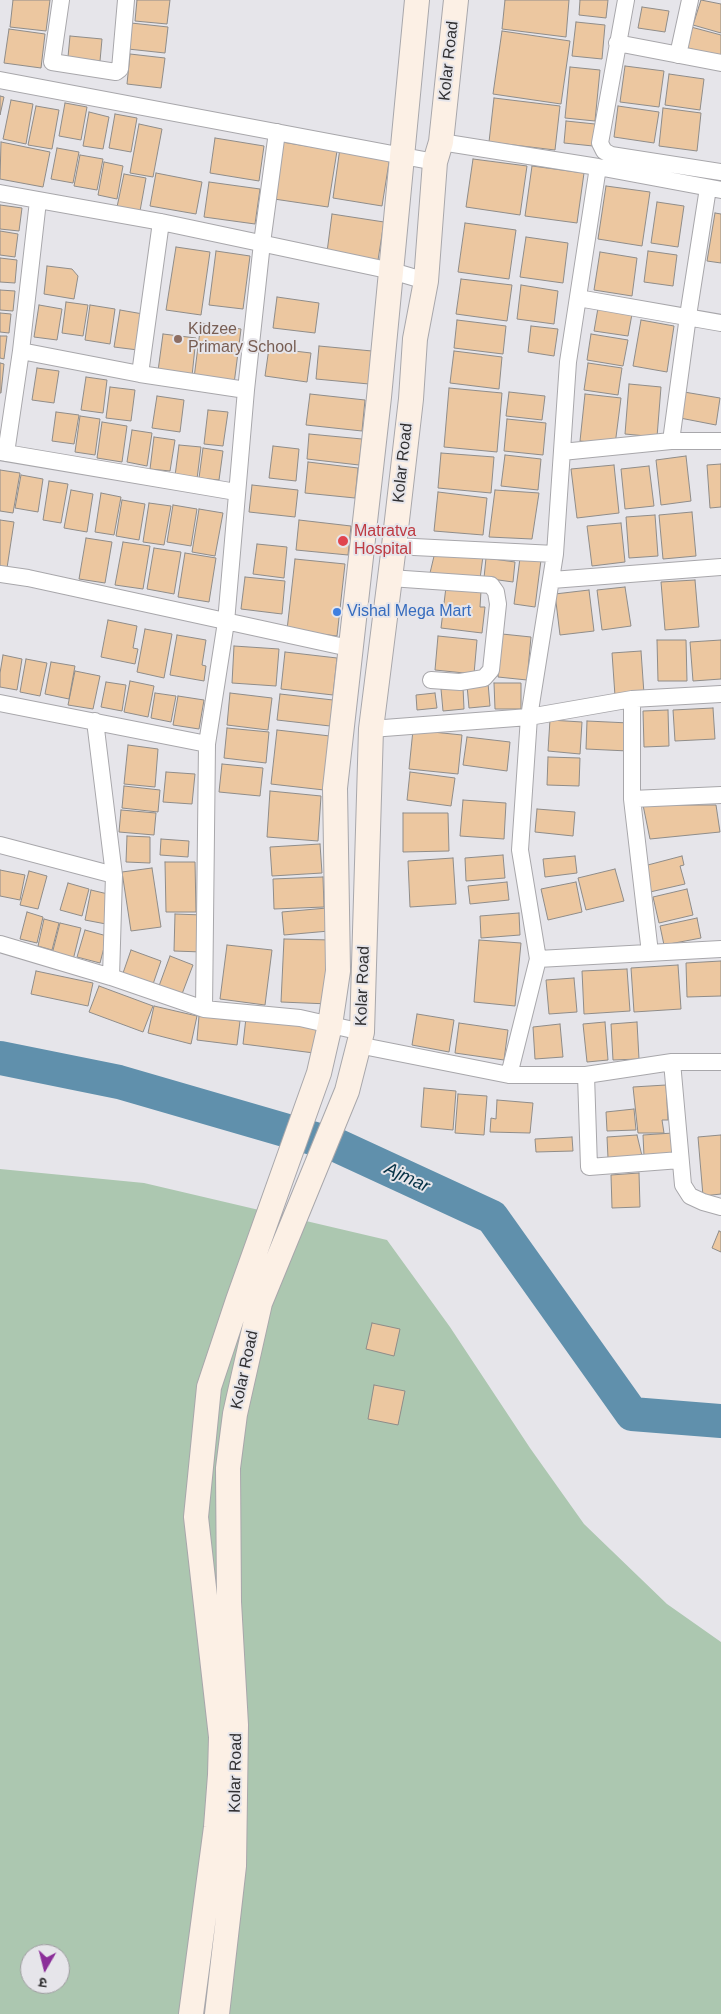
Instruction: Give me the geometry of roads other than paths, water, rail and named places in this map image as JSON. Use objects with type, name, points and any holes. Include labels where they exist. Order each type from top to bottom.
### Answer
[{"type":"main road","name":"Kolar Road","points":[[217,2014],[234,1856],[236,1725],[229,1602],[228,1468],[249,1302],[319,1073],[330,1025],[338,971],[335,788],[392,271],[401,156],[417,0]]},
{"type":"main road","name":"Kolar Road","points":[[191,2014],[216,1827],[221,1737],[196,1517],[209,1387],[347,1091],[360,1039],[371,729],[411,399],[415,340],[426,280],[438,152],[456,0]]},
{"type":"street","points":[[60,0],[52,62],[116,72],[120,69],[126,0]]},
{"type":"street","points":[[626,0],[600,143],[604,151],[611,155],[721,172]]},
{"type":"street","points":[[678,55],[690,0]]},
{"type":"street","points":[[617,43],[721,63]]},
{"type":"street","points":[[0,80],[401,156],[438,152],[598,167],[715,189],[688,316],[671,441]]},
{"type":"street","points":[[204,1009],[207,744],[226,622],[246,390],[262,243],[277,132]]},
{"type":"street","points":[[509,1075],[538,959],[520,850],[529,717],[552,580],[568,362],[598,167]]},
{"type":"street","points":[[0,194],[161,222],[392,271],[426,280]]},
{"type":"street","points":[[38,201],[21,351],[3,453],[236,492]]},
{"type":"street","points":[[140,374],[161,222]]},
{"type":"street","points":[[578,298],[721,323]]},
{"type":"street","points":[[21,351],[140,374],[246,390]]},
{"type":"street","points":[[562,452],[671,441],[721,442]]},
{"type":"street","points":[[394,546],[555,554]]},
{"type":"street","points":[[552,580],[721,567]]},
{"type":"street","points":[[0,574],[28,578],[349,648]]},
{"type":"street","points":[[390,578],[491,585],[496,592],[498,604],[491,670],[484,678],[460,682],[431,680]]},
{"type":"street","points":[[371,729],[529,717],[632,699],[721,694]]},
{"type":"street","points":[[632,699],[632,799],[650,953]]},
{"type":"street","points":[[0,703],[207,744]]},
{"type":"street","points":[[96,721],[114,875],[111,977]]},
{"type":"street","points":[[632,799],[721,795]]},
{"type":"street","points":[[0,846],[114,875]]},
{"type":"street","points":[[0,944],[111,977],[204,1009],[300,1018],[330,1025],[360,1039],[509,1075],[586,1075],[672,1062],[721,1062]]},
{"type":"street","points":[[538,959],[721,949]]},
{"type":"street","points":[[672,1062],[683,1185],[690,1196],[721,1207]]},
{"type":"street","points":[[586,1075],[589,1167],[680,1160]]},
{"type":"waterway","name":"Ajmar","points":[[0,1058],[119,1082],[336,1145],[492,1217],[632,1414],[721,1421]]},
{"type":"place","name":"Kidzee Primary School","points":[[178,339]]},
{"type":"place","name":"Matratva Hospital","points":[[343,541]]},
{"type":"place","name":"Vishal Mega Mart","points":[[337,612]]}]
